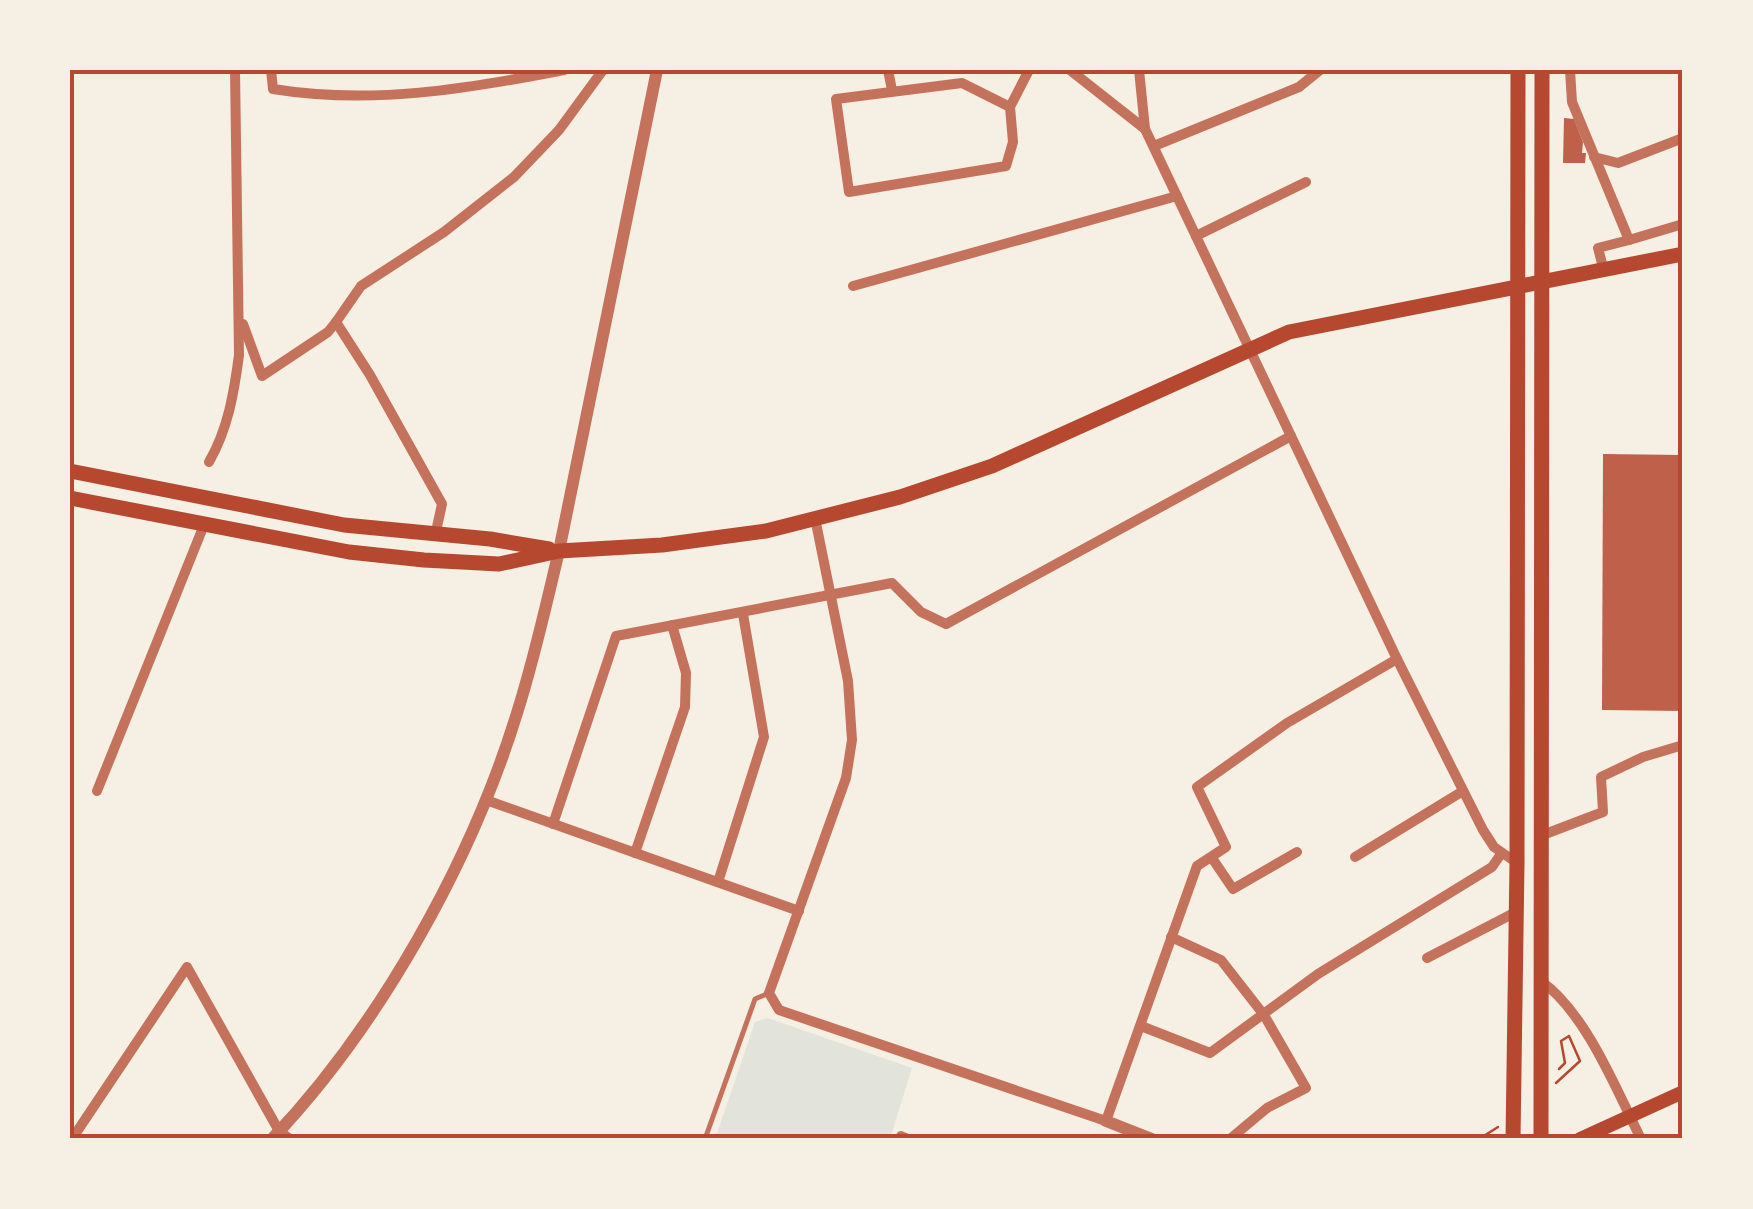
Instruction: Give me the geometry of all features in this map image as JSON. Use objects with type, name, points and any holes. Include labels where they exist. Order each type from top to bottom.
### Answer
[{"type":"main road","points":[[1513,1139],[1518,70]]},
{"type":"main road","points":[[1541,1139],[1542,70]]},
{"type":"main road","points":[[70,498],[349,552],[499,564],[558,551],[704,540],[766,531],[900,498],[992,466],[1289,332],[1683,254]]},
{"type":"main road","points":[[70,471],[344,525],[505,540],[558,551]]},
{"type":"main road","points":[[1580,1139],[1683,1092]]},
{"type":"street","points":[[209,462],[219,445],[232,400],[239,355],[234,70]]},
{"type":"street","points":[[271,70],[274,89],[346,97],[473,88],[564,70]]},
{"type":"street","points":[[240,313],[262,376],[328,332],[361,286],[444,232],[514,177],[578,108],[603,70]]},
{"type":"street","points":[[72,1139],[187,967],[280,1136],[386,988],[452,873],[486,800],[517,714],[558,551],[657,70]]},
{"type":"street","points":[[888,70],[892,90]]},
{"type":"street","points":[[1010,106],[962,83],[836,100],[850,192],[1006,166],[1012,142],[1010,106],[1029,70]]},
{"type":"street","points":[[1070,70],[1146,129]]},
{"type":"street","points":[[1138,70],[1146,129],[1397,659],[1488,838],[1501,854],[1517,863]]},
{"type":"street","points":[[1154,146],[1299,87],[1320,70]]},
{"type":"street","points":[[1570,70],[1572,102],[1629,240]]},
{"type":"street","points":[[1594,157],[1618,163],[1683,138]]},
{"type":"street","points":[[1196,236],[1306,182]]},
{"type":"street","points":[[853,286],[1177,196]]},
{"type":"street","points":[[1604,270],[1598,248],[1683,224]]},
{"type":"street","points":[[336,322],[442,504],[435,536]]},
{"type":"street","points":[[553,824],[616,636],[892,584],[921,612],[946,624],[1291,436]]},
{"type":"street","points":[[814,518],[848,681],[852,740],[846,778],[769,994],[779,1010],[1152,1139]]},
{"type":"street","points":[[98,791],[204,526]]},
{"type":"street","points":[[718,882],[764,737],[743,614]]},
{"type":"street","points":[[635,853],[685,706],[686,673],[672,626]]},
{"type":"street","points":[[1106,1121],[1197,866],[1226,847],[1197,786],[1287,724],[1397,659]]},
{"type":"street","points":[[1540,836],[1603,812],[1601,777],[1683,745]]},
{"type":"street","points":[[1355,857],[1463,791]]},
{"type":"street","points":[[486,800],[798,911]]},
{"type":"street","points":[[1212,858],[1233,889],[1297,852]]},
{"type":"street","points":[[1141,1026],[1210,1053],[1318,974],[1492,867],[1501,854]]},
{"type":"street","points":[[1427,958],[1516,912]]},
{"type":"street","points":[[1172,937],[1221,960],[1264,1015],[1306,1088],[1267,1108],[1230,1139]]},
{"type":"street","points":[[1540,980],[1561,996],[1641,1139]]},
{"type":"street","points":[[900,1139],[908,1139]]},
{"type":"lane","points":[[705,1139],[754,999],[769,994]]},
{"type":"shaded area","points":[[768,1018],[912,1068],[890,1139],[715,1139],[755,1022]]},
{"type":"building","points":[[1564,118],[1574,119],[1583,142],[1582,153],[1586,153],[1585,163],[1563,163]]},
{"type":"building","points":[[1603,454],[1683,455],[1683,711],[1602,710]]}]
